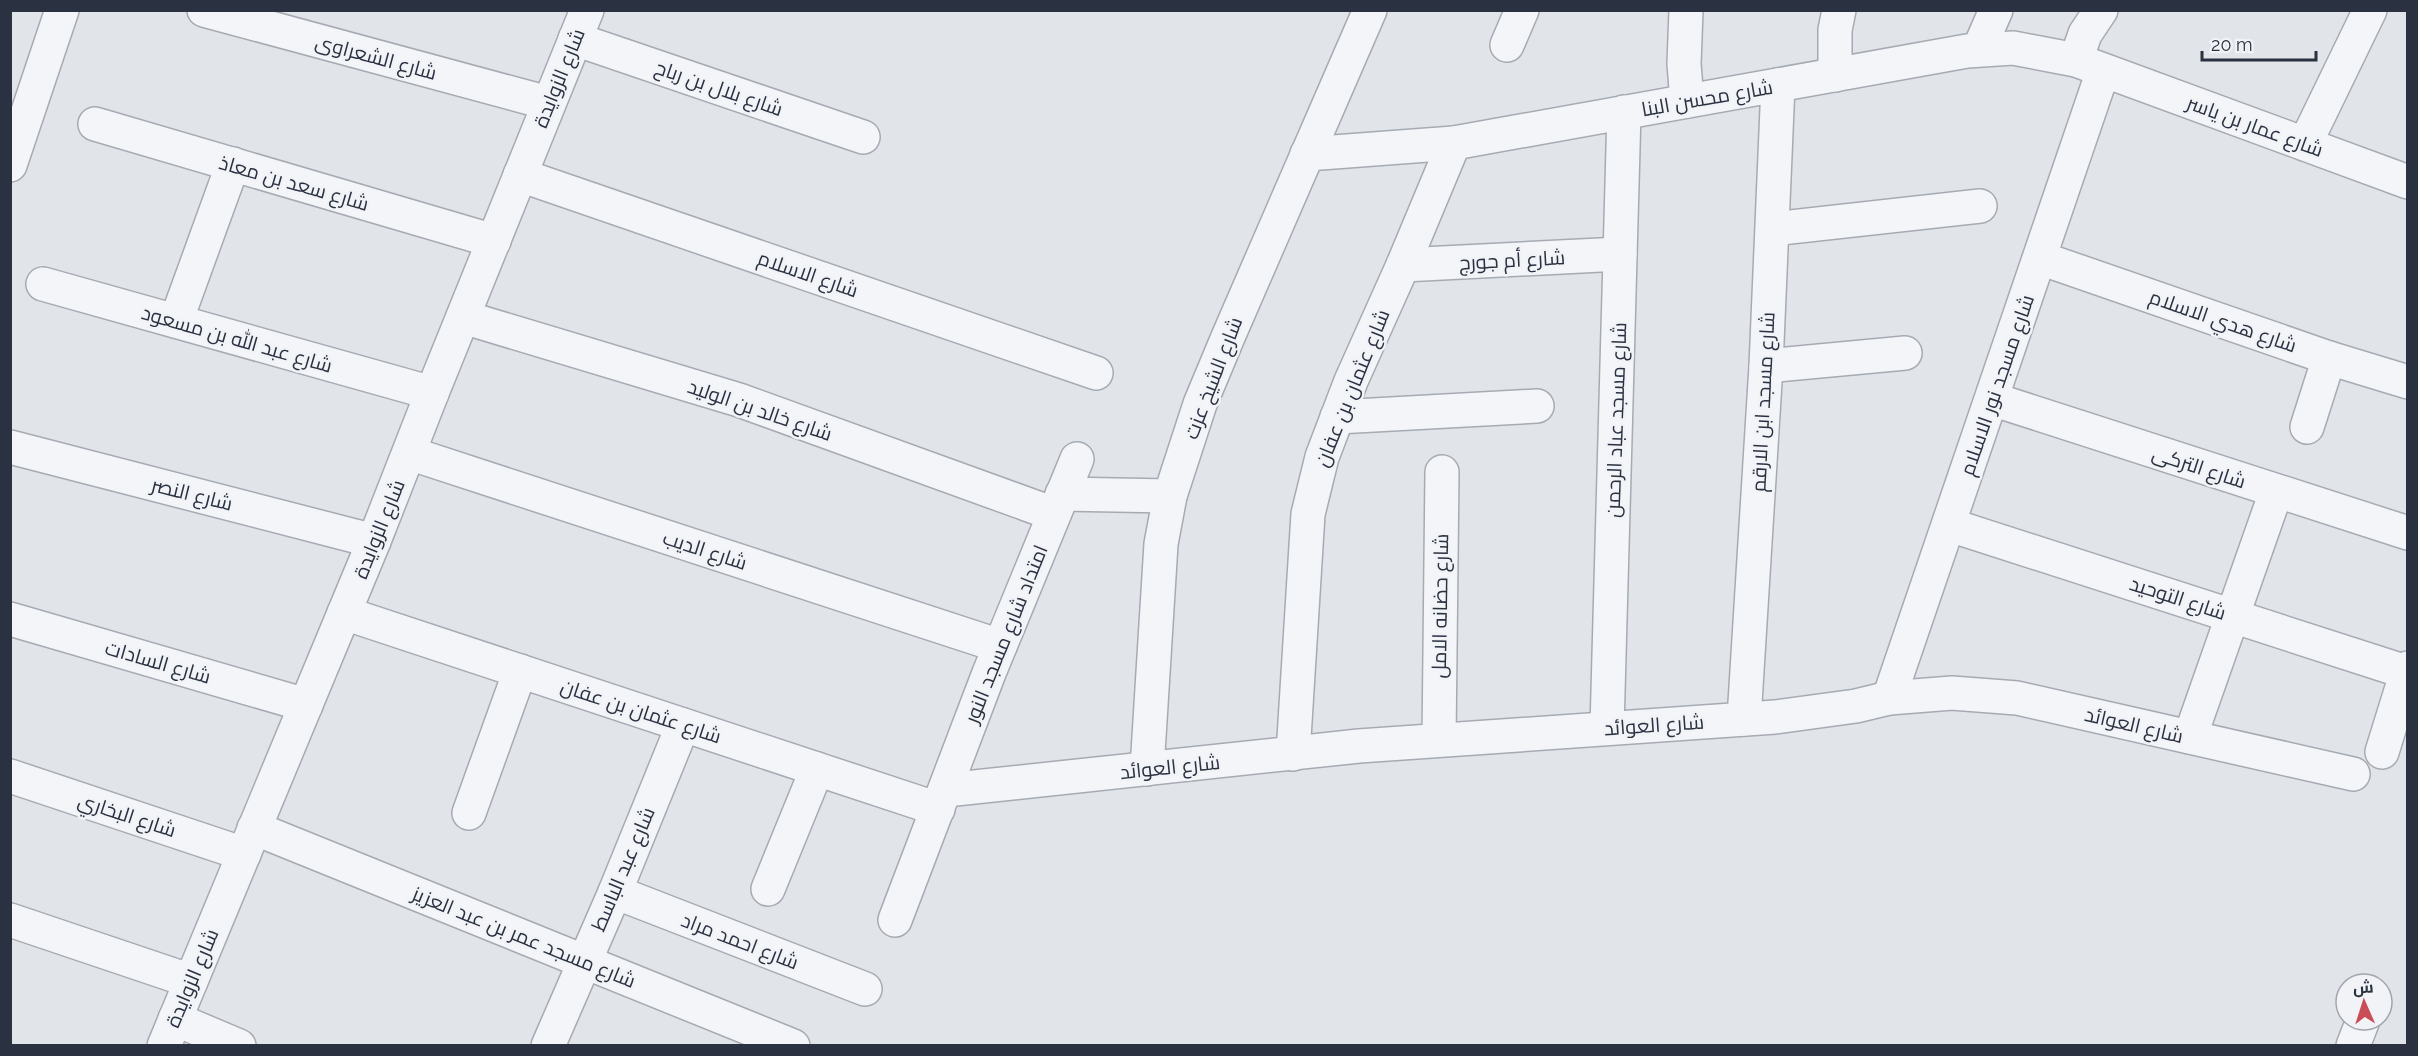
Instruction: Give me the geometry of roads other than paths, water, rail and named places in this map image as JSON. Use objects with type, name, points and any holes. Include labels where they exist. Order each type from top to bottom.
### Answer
[{"type":"street","points":[[10,165],[62,10]]},
{"type":"street","name":"شارع الشيخ عزت","points":[[1147,769],[1161,544],[1170,496],[1200,404],[1370,10]]},
{"type":"street","points":[[1507,45],[1522,10]]},
{"type":"street","points":[[1686,10],[1684,64],[1687,101]]},
{"type":"street","points":[[1835,75],[1835,30],[1839,10]]},
{"type":"street","points":[[1979,49],[1996,10]]},
{"type":"street","name":"شارع مسجد نور الاسلام","points":[[1889,698],[2040,258],[2090,66],[2085,34],[2101,10]]},
{"type":"street","points":[[2305,144],[2370,10]]},
{"type":"street","name":"شارع الشعراوى","points":[[217,12],[548,103]]},
{"type":"street","name":"شارع الزوايدة","points":[[169,1032],[374,541],[581,25]]},
{"type":"street","name":"شارع بلال بن رباح","points":[[581,25],[864,137]]},
{"type":"street","name":"شارع محسن البنا","points":[[1307,154],[1454,143],[1979,49],[2013,48],[2090,66]]},
{"type":"street","name":"شارع عمار بن ياسر","points":[[2090,66],[2408,182]]},
{"type":"street","name":"شارع مسجد ابن الارقم","points":[[1744,719],[1766,366],[1778,85]]},
{"type":"street","name":"شارع مسجد عباد الرحمن","points":[[1608,728],[1624,112]]},
{"type":"street","name":"شارع سعد بن معاذ","points":[[95,124],[494,241]]},
{"type":"street","name":"شارع عثمان بن عفان","points":[[1293,754],[1308,514],[1322,457],[1454,143]]},
{"type":"street","points":[[176,321],[233,164]]},
{"type":"street","name":"شارع الاسلام","points":[[520,175],[1096,374]]},
{"type":"street","points":[[1773,229],[1980,206]]},
{"type":"street","name":"شارع أم جورج","points":[[1403,265],[1620,254]]},
{"type":"street","name":"شارع هدي الاسلام","points":[[2040,258],[2329,358],[2408,382]]},
{"type":"street","name":"شارع عبد الله بن مسعود","points":[[43,284],[432,393]]},
{"type":"street","name":"شارع خالد بن الوليد","points":[[463,317],[739,400],[1058,504],[1170,496]]},
{"type":"street","points":[[1766,366],[1905,352]]},
{"type":"street","points":[[2307,427],[2329,358]]},
{"type":"street","name":"شارع التركى","points":[[1992,399],[2408,533]]},
{"type":"street","points":[[1337,417],[1537,406]]},
{"type":"street","name":"شارع النصر","points":[[10,447],[374,541]]},
{"type":"street","name":"شارع الديب","points":[[409,453],[1000,646]]},
{"type":"street","name":"امتداد شارع مسجد النور","points":[[895,920],[1000,646],[1077,459]]},
{"type":"street","name":"شارع حضانه الامل","points":[[1439,740],[1442,472]]},
{"type":"street","points":[[2190,737],[2276,492]]},
{"type":"street","name":"شارع التوحيد","points":[[1950,525],[2407,670]]},
{"type":"street","name":"شارع عثمان بن عفان","points":[[344,613],[817,769],[942,799]]},
{"type":"street","name":"شارع السادات","points":[[10,619],[306,705]]},
{"type":"street","points":[[2382,752],[2407,670]]},
{"type":"street","points":[[469,813],[520,671]]},
{"type":"street","name":"شارع العوائد","points":[[942,799],[1147,769],[1439,740],[1744,719],[1856,706],[1889,698],[1952,693],[2017,698],[2353,774]]},
{"type":"street","name":"شارع عبد الباسط","points":[[548,1046],[615,892],[683,725]]},
{"type":"street","points":[[768,889],[817,769]]},
{"type":"street","name":"شارع البخاري","points":[[10,776],[249,841]]},
{"type":"street","name":"شارع مسجد عمر بن عبد العزيز","points":[[249,841],[584,961],[793,1046]]},
{"type":"street","name":"شارع احمد مراد","points":[[615,892],[865,989]]},
{"type":"street","points":[[10,920],[191,981]]},
{"type":"street","points":[[169,1032],[239,1046]]}]
